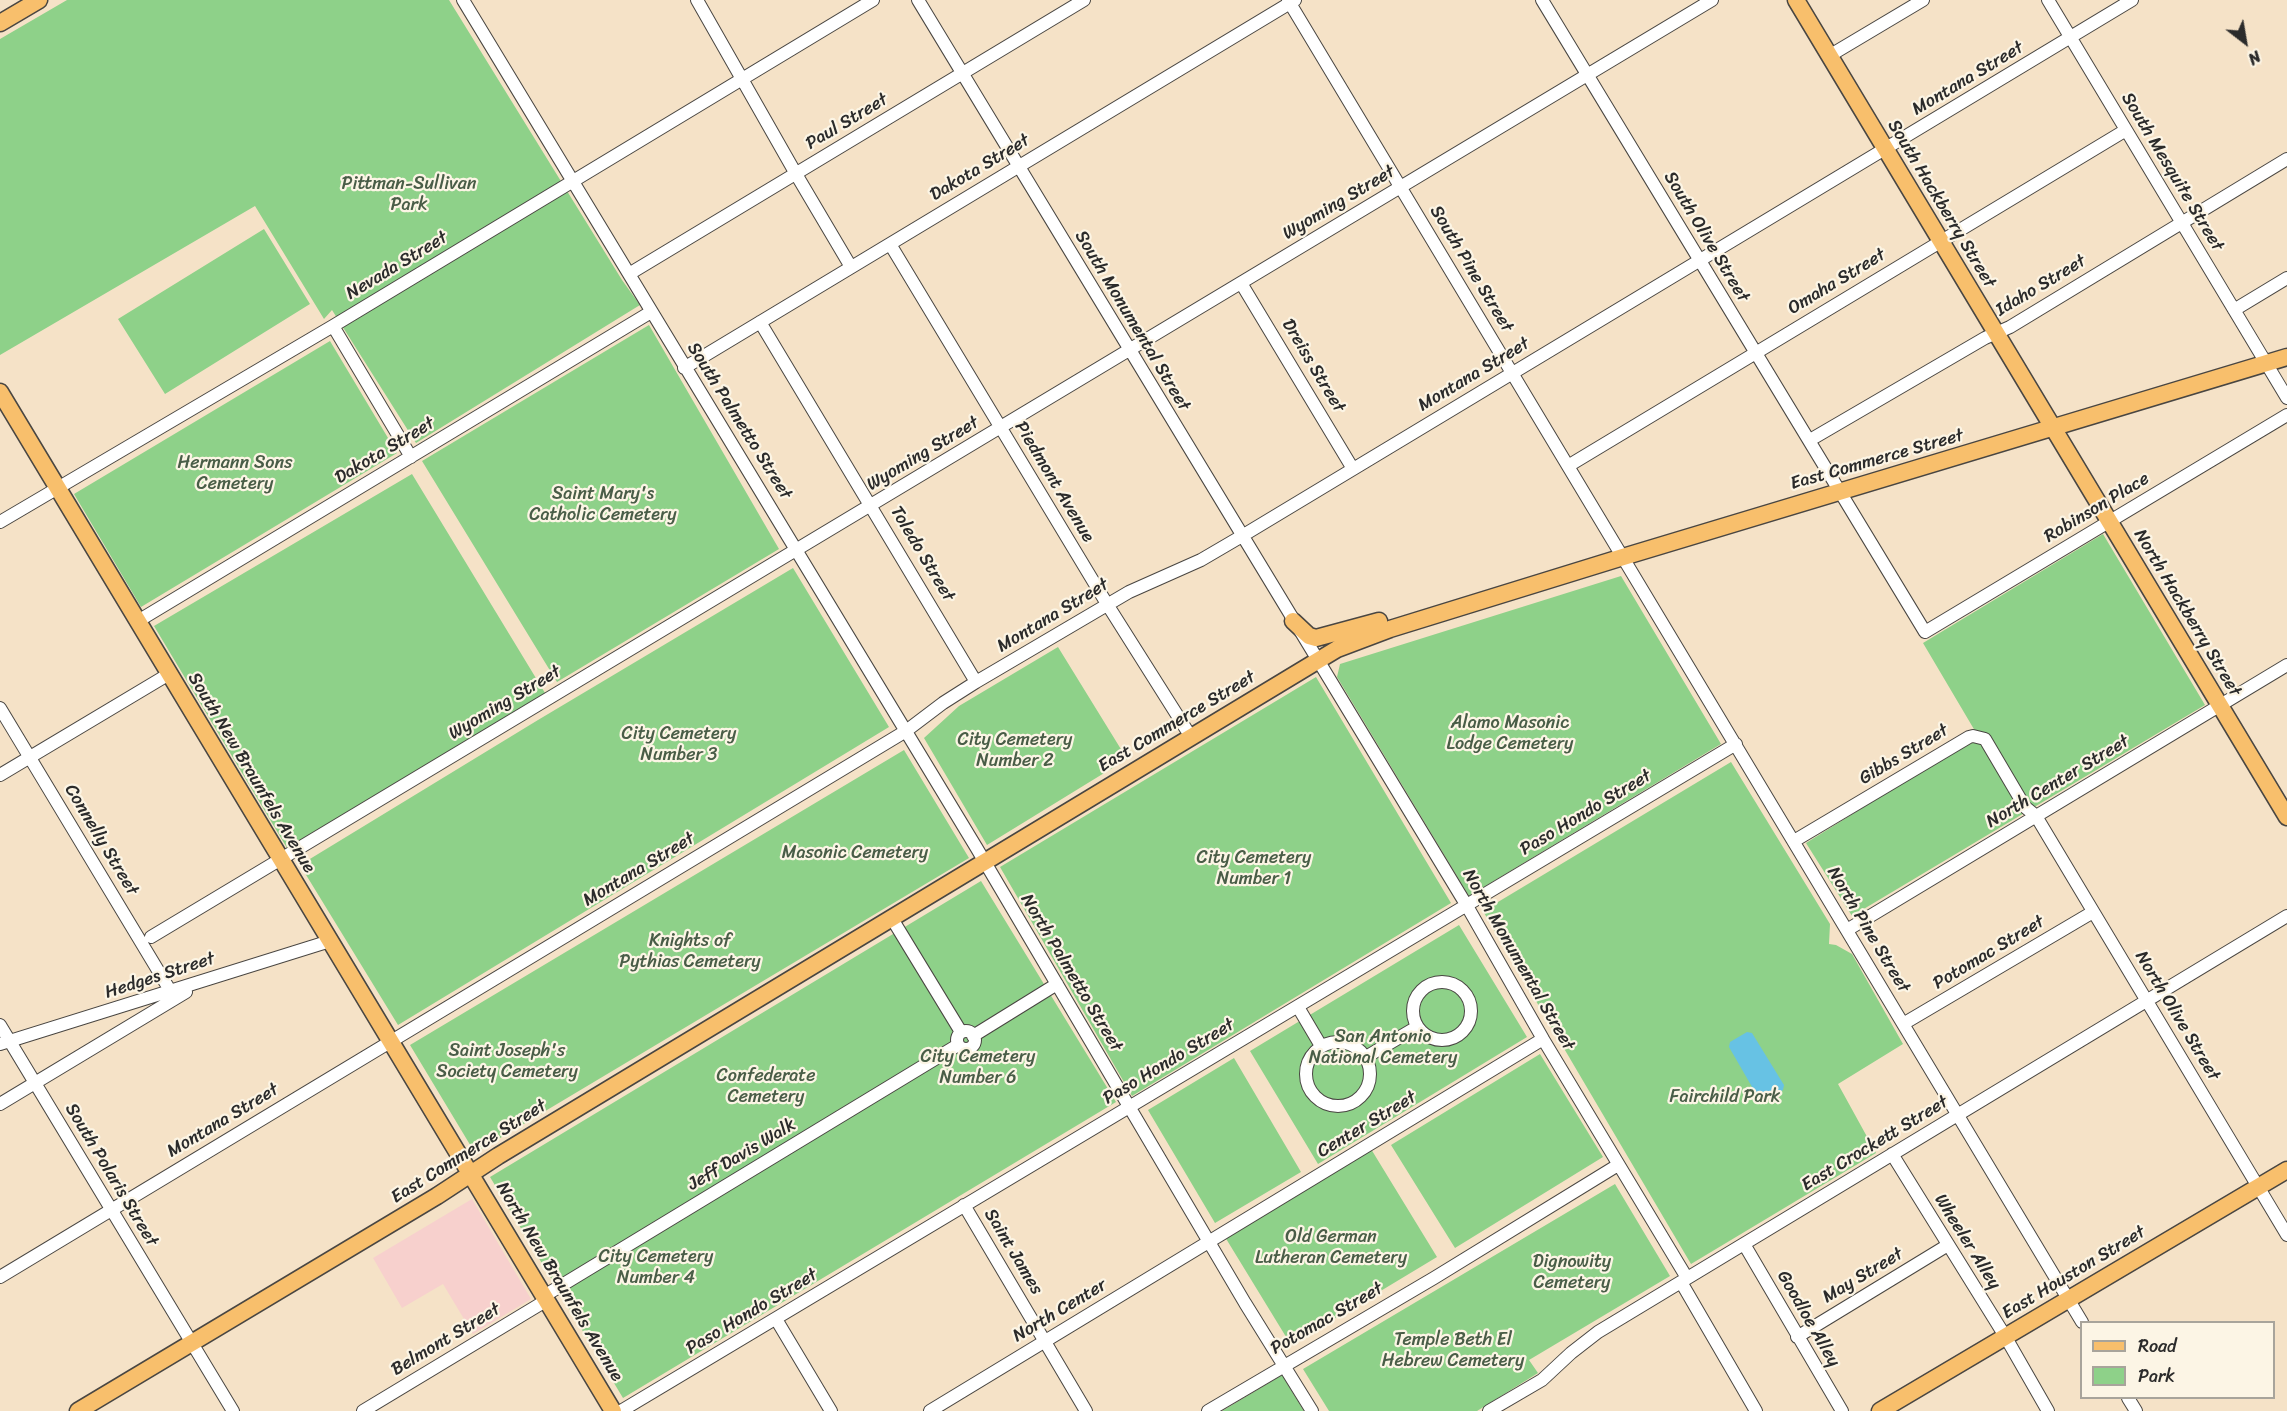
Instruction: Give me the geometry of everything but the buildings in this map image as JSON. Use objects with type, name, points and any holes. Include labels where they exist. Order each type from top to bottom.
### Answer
[{"type":"main road","points":[[0,23],[39,0]]},
{"type":"main road","name":"South Hackberry Street","points":[[1796,0],[2053,428]]},
{"type":"main road","name":"East Commerce Street","points":[[78,1411],[427,1202],[891,917],[1317,660],[1362,638],[1623,556],[2287,357]]},
{"type":"main road","name":"South New Braunfels Avenue","points":[[0,392],[472,1173]]},
{"type":"main road","name":"North Hackberry Street","points":[[2053,428],[2287,817]]},
{"type":"main road","name":"East Commerce Street","points":[[1293,621],[1309,636],[1316,638],[1439,605],[1479,601]]},
{"type":"main road","name":"East Houston Street","points":[[1880,1411],[2287,1170]]},
{"type":"main road","name":"North New Braunfels Avenue","points":[[472,1173],[613,1411]]},
{"type":"street","name":"South Palmetto Street","points":[[463,0],[984,862]]},
{"type":"street","points":[[697,0],[852,267]]},
{"type":"street","name":"Nevada Street","points":[[0,522],[333,326],[873,0]]},
{"type":"street","name":"South Monumental Street","points":[[918,0],[1317,660]]},
{"type":"street","name":"Paul Street","points":[[628,274],[1084,0]]},
{"type":"street","name":"South Olive Street","points":[[1542,0],[1840,491]]},
{"type":"street","name":"Wyoming Street","points":[[151,937],[798,551],[1712,0]]},
{"type":"street","points":[[1829,56],[1923,0]]},
{"type":"street","name":"South Mesquite Street","points":[[2048,0],[2287,398]]},
{"type":"street","name":"Montana Street","points":[[0,1277],[906,731],[976,682],[1107,604],[1201,560],[1242,536],[2132,0]]},
{"type":"street","name":"Dakota Street","points":[[684,368],[1291,1]]},
{"type":"street","name":"South Pine Street","points":[[1291,1],[1512,374],[1623,556]]},
{"type":"street","name":"Omaha Street","points":[[1568,466],[2126,130]]},
{"type":"street","name":"Idaho Street","points":[[1810,440],[2010,327],[2287,159]]},
{"type":"street","name":"Piedmont Avenue","points":[[890,244],[1000,429],[1191,737]]},
{"type":"street","points":[[2234,310],[2287,278]]},
{"type":"street","name":"Dreiss Street","points":[[1241,283],[1353,469]]},
{"type":"street","name":"Dakota Street","points":[[138,621],[651,312]]},
{"type":"street","name":"Toledo Street","points":[[760,322],[976,682]]},
{"type":"street","points":[[333,326],[411,457]]},
{"type":"street","name":"Robinson Place","points":[[1840,491],[1925,632],[2287,415]]},
{"type":"street","name":"North Pine Street","points":[[1623,556],[2081,1321]]},
{"type":"street","name":"North Monumental Street","points":[[1317,660],[1467,906],[1618,1164],[1756,1411]]},
{"type":"street","name":"North Center Street","points":[[1847,930],[2287,665]]},
{"type":"street","points":[[0,775],[169,674]]},
{"type":"street","name":"Connelly Street","points":[[0,708],[171,992]]},
{"type":"street","name":"Gibbs Street","points":[[1794,841],[1973,736],[1985,739],[2025,807],[2036,816]]},
{"type":"street","name":"Paso Hondo Street","points":[[621,1411],[1736,744]]},
{"type":"street","name":"North Olive Street","points":[[2036,816],[2287,1235]]},
{"type":"street","name":"North Palmetto Street","points":[[984,862],[1312,1411]]},
{"type":"street","name":"Potomac Street","points":[[1903,1024],[2093,912]]},
{"type":"street","name":"East Crockett Street","points":[[1489,1411],[1542,1380],[1588,1338],[2287,916]]},
{"type":"street","points":[[891,917],[967,1034],[1057,984]]},
{"type":"street","name":"Hedges Street","points":[[4,1043],[330,941]]},
{"type":"street","points":[[0,1104],[205,980]]},
{"type":"street","points":[[1443,982],[1452,983],[1466,994],[1470,1002],[1470,1021],[1458,1036],[1440,1041],[1423,1034],[1417,1027],[1413,1009],[1419,993],[1426,987],[1443,982]]},
{"type":"street","points":[[1298,1007],[1321,1046]]},
{"type":"street","name":"South Polaris Street","points":[[0,1025],[4,1043],[34,1084],[233,1411]]},
{"type":"street","points":[[1366,1057],[1417,1027]]},
{"type":"street","name":"Jeff Davis Walk","points":[[545,1298],[958,1045],[957,1036],[967,1034]]},
{"type":"street","name":"Center Street","points":[[1209,1241],[1543,1039]]},
{"type":"street","points":[[1337,1041],[1346,1042],[1361,1050],[1366,1057],[1370,1077],[1368,1086],[1362,1095],[1347,1105],[1330,1105],[1315,1097],[1306,1082],[1305,1074],[1309,1058],[1321,1046],[1337,1041]]},
{"type":"street","name":"Wheeler Alley","points":[[1892,1154],[2005,1336],[2048,1411]]},
{"type":"street","name":"Potomac Street","points":[[1208,1411],[1434,1278],[1618,1164]]},
{"type":"street","name":"Saint James","points":[[964,1205],[1086,1411]]},
{"type":"street","name":"North Center","points":[[930,1411],[1209,1241]]},
{"type":"street","name":"Goodloe Alley","points":[[1744,1244],[1842,1411]]},
{"type":"street","name":"May Street","points":[[1797,1337],[1948,1245]]},
{"type":"street","name":"Belmont Street","points":[[363,1411],[545,1298]]},
{"type":"street","points":[[776,1319],[831,1411]]},
{"type":"shaded area","points":[[472,1199],[531,1299],[473,1334],[443,1284],[402,1308],[373,1258]]},
{"type":"green space","name":"Pittman-Sullivan Park","points":[[67,0],[449,0],[622,280],[640,305],[416,443],[332,310],[324,319],[255,206],[0,355],[0,39]]},
{"type":"green space","points":[[264,229],[310,304],[165,394],[118,319]]},
{"type":"green space","name":"Saint Mary's Catholic Cemetery","points":[[649,325],[779,549],[557,682],[422,461]]},
{"type":"green space","name":"Hermann Sons Cemetery","points":[[330,341],[397,453],[141,607],[74,494]]},
{"type":"green space","points":[[412,474],[545,693],[287,848],[154,626]]},
{"type":"green space","points":[[2103,534],[2205,705],[1852,916],[1806,843],[1978,736],[1923,643]]},
{"type":"green space","name":"City Cemetery Number 3","points":[[793,568],[889,727],[398,1025],[300,865]]},
{"type":"green space","name":"Alamo Masonic Lodge Cemetery","points":[[1621,576],[1721,744],[1469,896],[1337,677],[1340,664]]},
{"type":"green space","name":"City Cemetery Number 2","points":[[1058,647],[1127,759],[987,845],[924,738],[959,706]]},
{"type":"green space","name":"City Cemetery Number 1","points":[[1316,677],[1451,903],[1132,1096],[1000,867]]},
{"type":"green space","points":[[904,750],[969,858],[475,1153],[410,1045]]},
{"type":"green space","name":"Fairchild Park","points":[[1731,762],[1830,924],[1829,944],[1836,945],[1852,954],[1903,1044],[1838,1084],[1876,1153],[1691,1264],[1483,911]]},
{"type":"green space","points":[[981,881],[1116,1102],[623,1398],[490,1177]]},
{"type":"green space","name":"San Antonio National Cemetery","points":[[1459,925],[1527,1037],[1318,1164],[1250,1051]]},
{"type":"green space","name":"Old German Lutheran Cemetery","points":[[1540,1054],[1603,1157],[1455,1248],[1391,1145]]},
{"type":"green space","points":[[1234,1058],[1301,1172],[1215,1223],[1148,1110]]},
{"type":"green space","name":"Old German Lutheran Cemetery","points":[[1371,1149],[1437,1257],[1291,1345],[1225,1237]]},
{"type":"green space","points":[[1615,1184],[1670,1276],[1529,1360],[1538,1373],[1477,1411],[1329,1411],[1303,1369]]},
{"type":"green space","points":[[1282,1375],[1304,1411],[1222,1411]]},
{"type":"water","points":[[1747,1032],[1752,1033],[1784,1085],[1783,1090],[1765,1100],[1759,1099],[1729,1047],[1730,1042]]},
{"type":"park label","name":"Masonic Cemetery","points":[[855,853]]},
{"type":"park label","name":"Knights of Pythias Cemetery","points":[[690,951]]},
{"type":"park label","name":"Saint Joseph's Society Cemetery","points":[[507,1061]]},
{"type":"park label","name":"City Cemetery Number 6","points":[[978,1067]]},
{"type":"park label","name":"Confederate Cemetery","points":[[766,1086]]},
{"type":"park label","name":"City Cemetery Number 4","points":[[656,1267]]},
{"type":"park label","name":"Dignowity Cemetery","points":[[1572,1272]]},
{"type":"park label","name":"Temple Beth El Hebrew Cemetery","points":[[1453,1350]]}]
